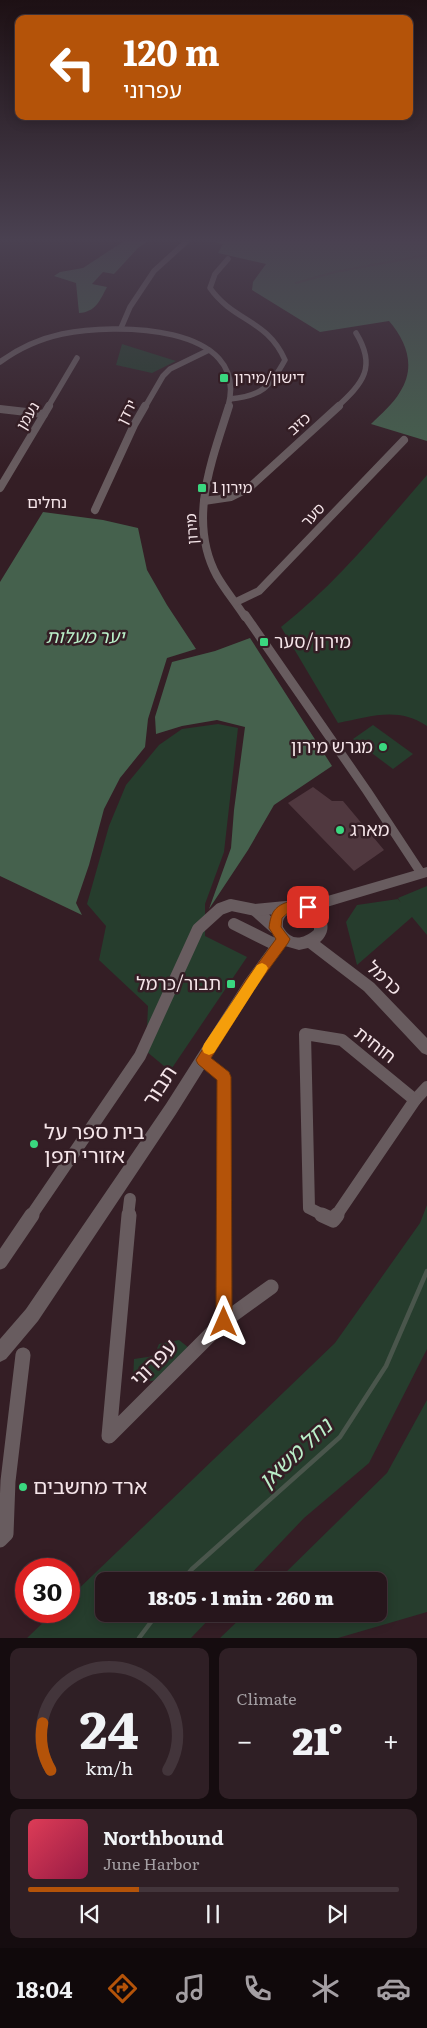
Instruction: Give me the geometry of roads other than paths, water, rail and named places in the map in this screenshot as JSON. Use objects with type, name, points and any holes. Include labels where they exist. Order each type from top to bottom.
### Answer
[{"type":"street","points":[[121,328],[126,317]]},
{"type":"street","points":[[230,399],[245,398],[263,392],[278,374],[285,360],[282,348],[275,338],[243,317]]},
{"type":"street","name":"מירון","points":[[0,362],[24,347],[42,340],[80,331],[121,328],[169,334],[188,339],[209,350],[222,362],[232,381],[230,399],[208,472],[204,501],[203,534],[208,557],[217,576],[424,872]]},
{"type":"street","name":"כזיב","points":[[204,501],[218,501],[241,494],[356,390],[365,376],[368,363],[366,348],[356,333]]},
{"type":"street","name":"ירדן","points":[[96,510],[134,425],[163,376],[170,369],[209,350]]},
{"type":"street","name":"נעמן","points":[[0,488],[78,358]]},
{"type":"street","points":[[0,409],[44,414]]},
{"type":"street","name":"סער","points":[[236,602],[259,591],[404,440]]},
{"type":"street","points":[[0,1262],[140,1056],[198,929],[220,909],[231,905],[255,910],[294,905],[308,907],[424,872]]},
{"type":"street","points":[[279,938],[276,916],[286,907]]},
{"type":"street","points":[[234,924],[296,944],[310,942],[316,938],[322,927],[319,916],[308,907]]},
{"type":"street","points":[[255,910],[279,938]]},
{"type":"street","name":"תבור","points":[[0,1353],[32,1314],[202,1060],[279,938]]},
{"type":"street","name":"כרמל","points":[[310,942],[369,987],[427,1048]]},
{"type":"street","name":"חוחית","points":[[305,1034],[342,1040],[415,1100],[333,1220],[309,1208],[305,1034]]},
{"type":"street","points":[[202,1060],[224,1077],[224,1322]]},
{"type":"street","points":[[415,1100],[427,1087]]},
{"type":"street","name":"עפרוני","points":[[130,1199],[108,1436],[224,1322]]},
{"type":"street","points":[[224,1322],[271,1287]]},
{"type":"street","points":[[0,1540],[6,1534],[8,1481],[23,1355]]},
{"type":"waterway","name":"נחל משאן","points":[[190,1572],[340,1437],[386,1366],[427,1271]]},
{"type":"waterway","name":"נחל משאן","points":[[139,1638],[151,1622]]},
{"type":"place","name":"דישון/מירון","points":[[224,378]]},
{"type":"place","name":"מירון 1","points":[[202,488]]},
{"type":"place","name":"מירון/סער","points":[[264,642]]},
{"type":"place","name":"מגרש מירון","points":[[383,747]]},
{"type":"place","name":"מארג","points":[[340,830]]},
{"type":"place","name":"תבור/כרמל","points":[[231,984]]},
{"type":"place","name":"בית ספר על אזורי תפן","points":[[34,1144]]},
{"type":"place","name":"ארד מחשבים","points":[[23,1487]]},
{"type":"district","name":"נחלים","points":[[47,502]]},
{"type":"park label","name":"יער מעלות","points":[[85,637]]}]
